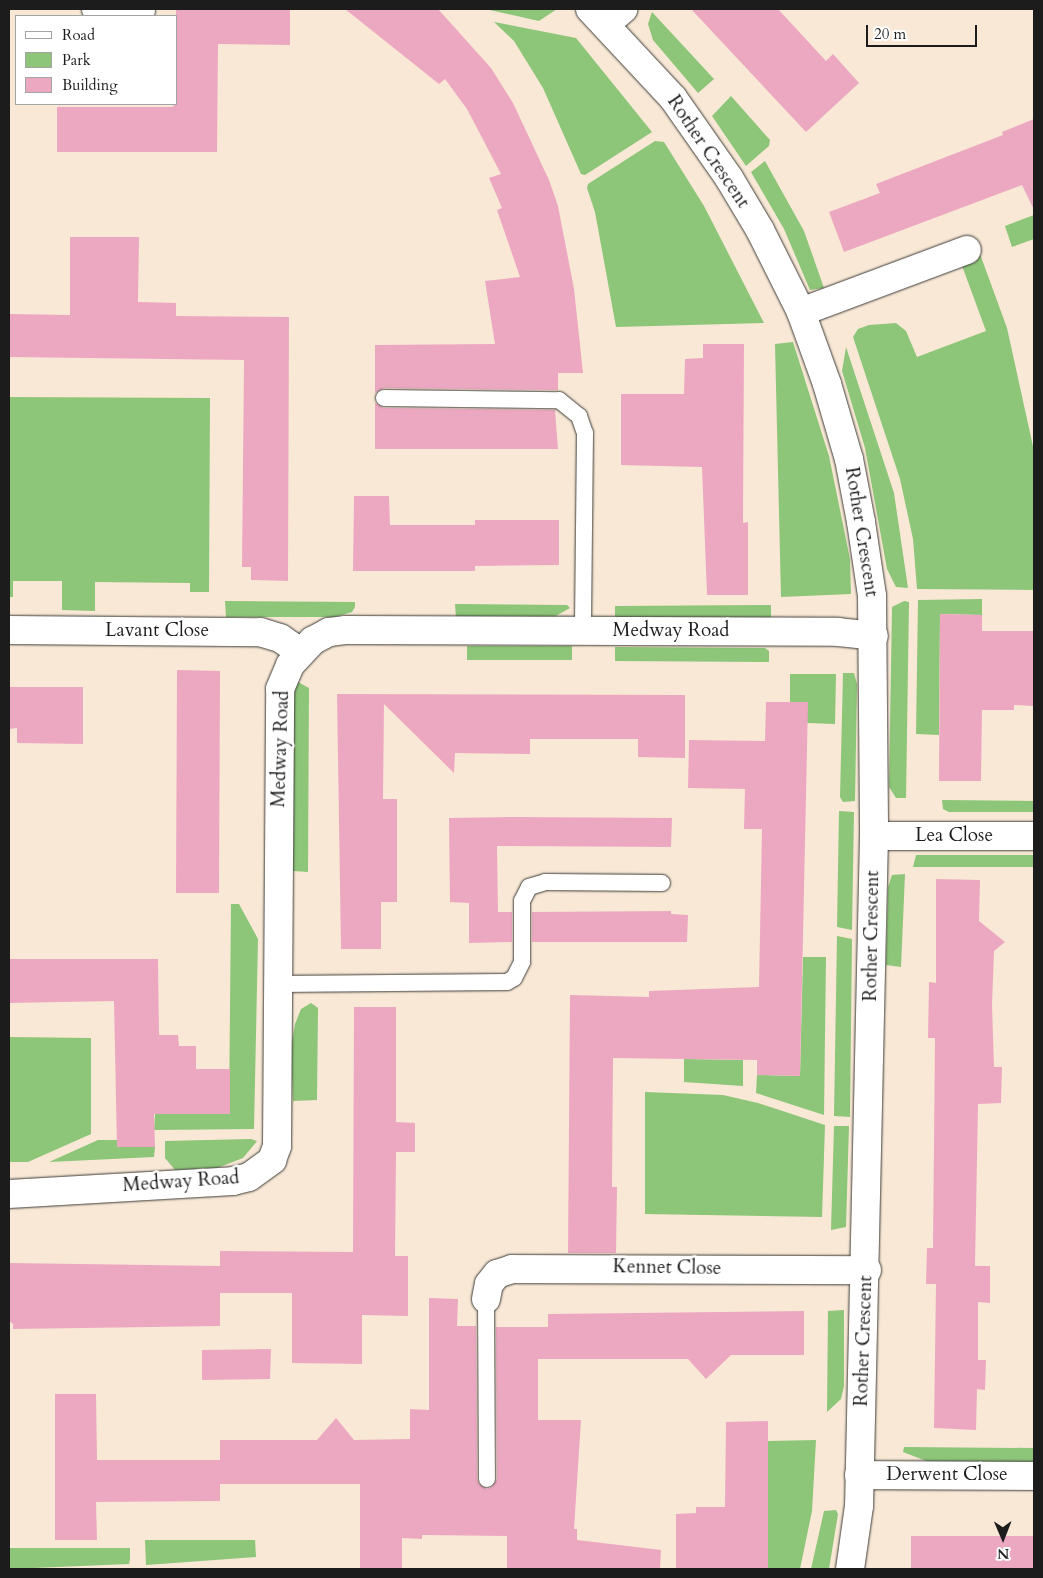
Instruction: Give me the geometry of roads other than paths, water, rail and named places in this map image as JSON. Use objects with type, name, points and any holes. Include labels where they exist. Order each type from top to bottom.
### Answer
[{"type":"street","points":[[96,9],[142,10]]},
{"type":"street","name":"Rother Crescent","points":[[607,14],[702,137],[760,230],[801,312],[827,384],[849,459],[872,596],[874,636],[874,836],[867,1270],[859,1506],[850,1569]]},
{"type":"street","points":[[801,312],[968,250]]},
{"type":"street","name":"Lavant Close","points":[[9,630],[260,632],[280,638],[300,652]]},
{"type":"street","name":"Medway Road","points":[[9,1194],[233,1181],[261,1170],[272,1160],[277,1146],[280,689],[290,665],[312,641],[329,632],[345,630],[838,632],[874,636]]},
{"type":"street","name":"Lea Close","points":[[874,836],[1034,836]]},
{"type":"street","name":"Kennet Close","points":[[486,1299],[488,1284],[497,1274],[512,1268],[867,1270]]},
{"type":"street","name":"Derwent Close","points":[[860,1476],[1034,1476]]},
{"type":"lane","points":[[384,398],[559,400],[579,416],[585,433],[583,631]]},
{"type":"lane","points":[[277,984],[507,982],[514,978],[522,962],[522,901],[529,887],[545,882],[662,883]]},
{"type":"lane","points":[[486,1299],[487,1479]]}]
